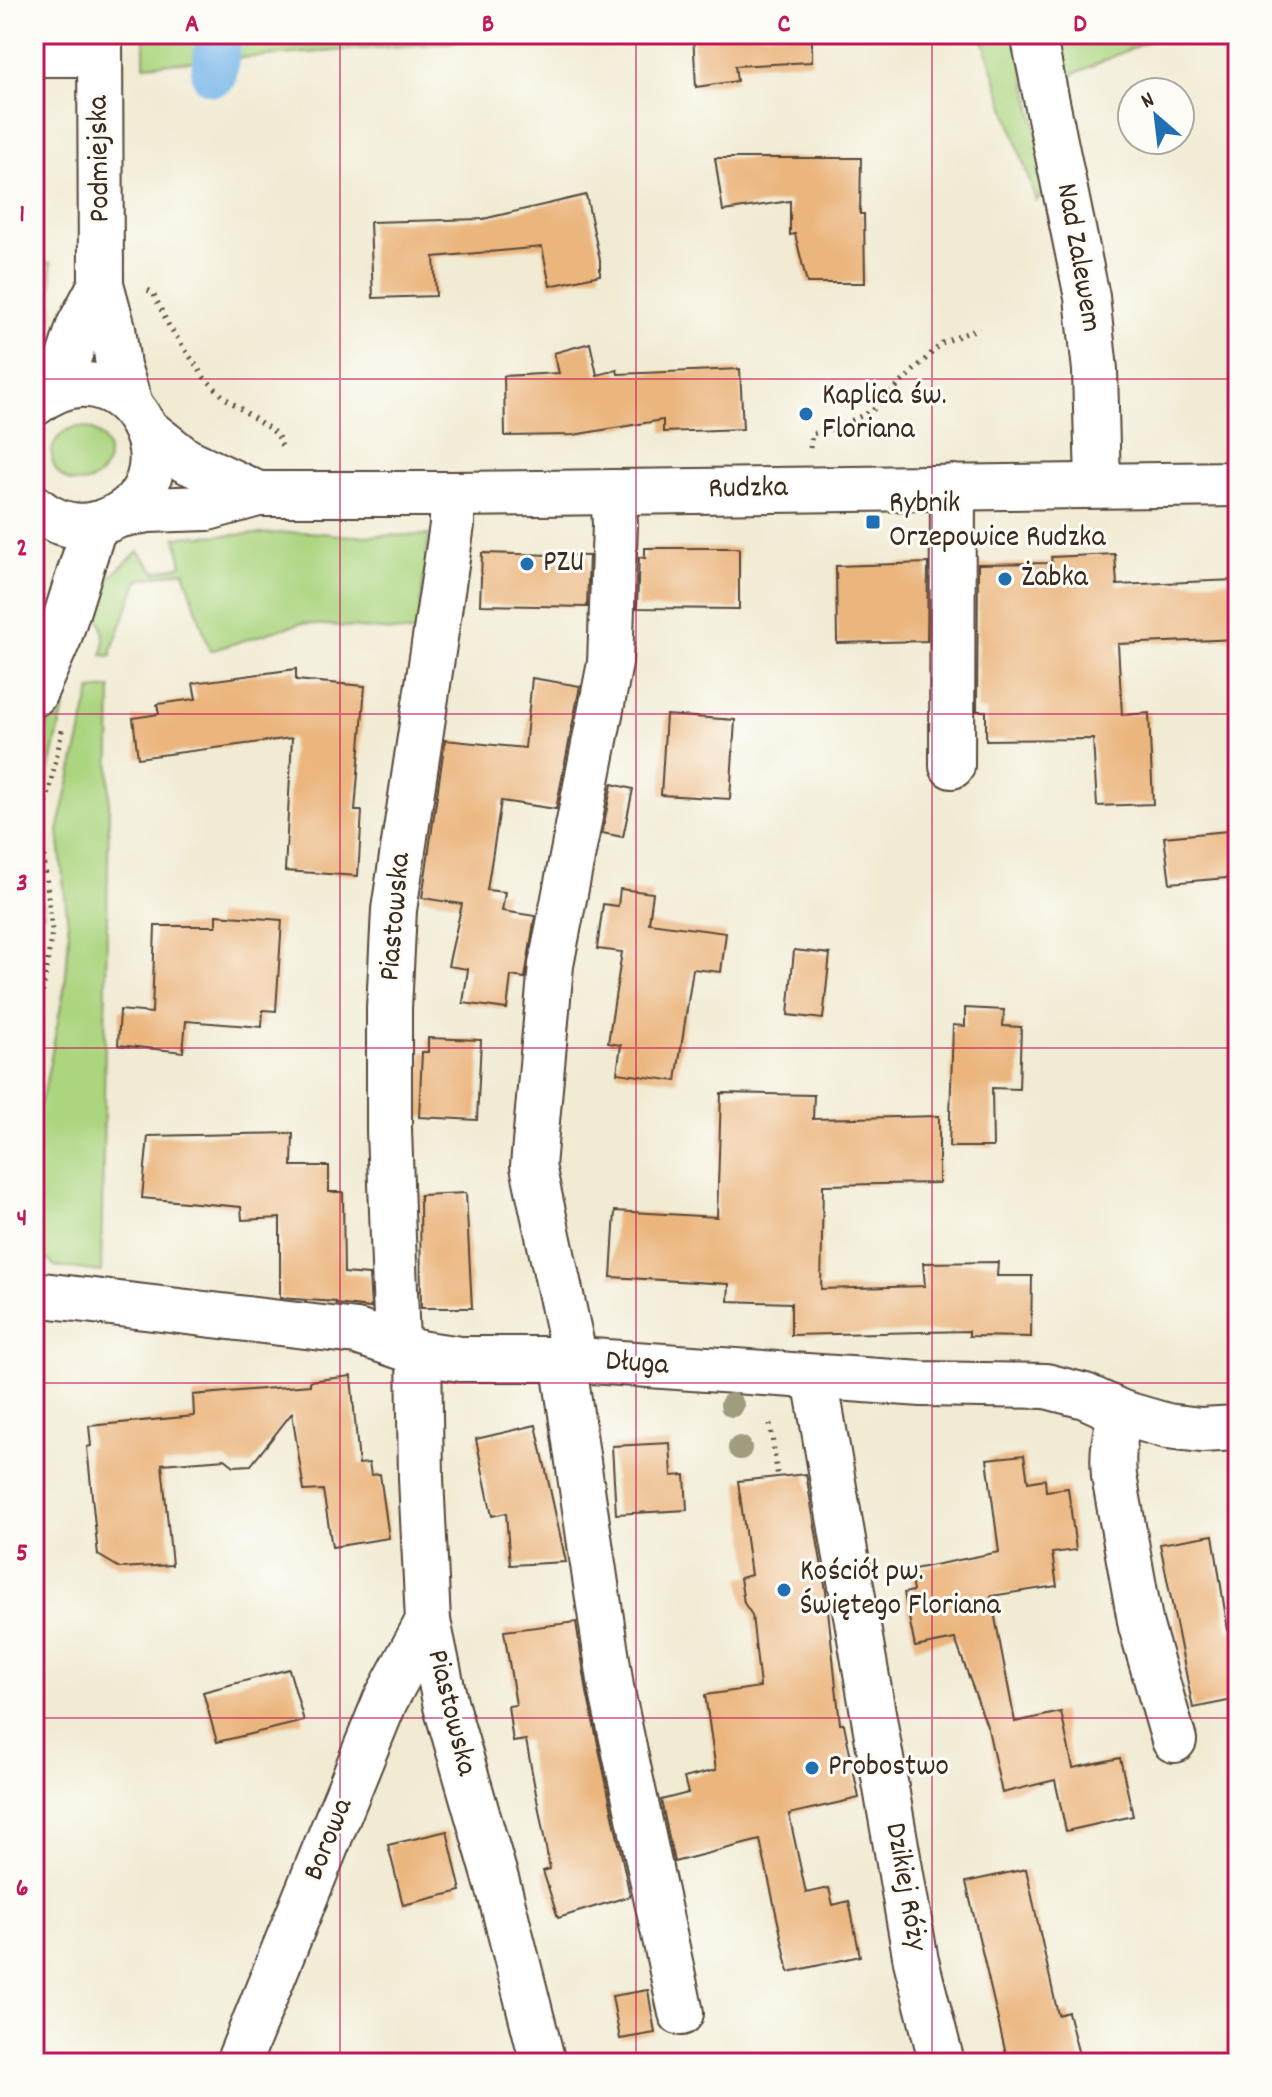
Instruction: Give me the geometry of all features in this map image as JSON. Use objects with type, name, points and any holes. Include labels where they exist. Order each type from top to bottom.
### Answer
[{"type":"street","name":"Nad Zalewem","points":[[1033,34],[1087,297],[1095,370],[1098,485]]},
{"type":"street","points":[[34,54],[100,44]]},
{"type":"street","name":"Podmiejska","points":[[100,44],[119,285],[113,328],[118,366],[152,451],[149,476],[135,502],[107,520]]},
{"type":"street","name":"Podmiejska","points":[[41,399],[68,360],[79,326],[119,285]]},
{"type":"street","name":"Rudzka","points":[[41,399],[68,386],[90,385],[114,393],[185,460],[258,494]]},
{"type":"street","name":"Rudzka","points":[[34,507],[60,523],[107,520],[148,510],[208,508],[258,494],[1238,484]]},
{"type":"street","points":[[952,766],[953,487]]},
{"type":"street","points":[[613,492],[615,524],[610,663],[551,965],[533,1166],[569,1360],[611,1687],[681,2013]]},
{"type":"street","name":"Piastowska","points":[[452,494],[452,525],[394,910],[389,1008],[389,1130],[421,1478],[428,1621],[446,1706],[500,1893],[543,2063]]},
{"type":"street","points":[[49,708],[59,638],[107,520]]},
{"type":"street","name":"Długa","points":[[34,1294],[357,1332],[408,1348],[461,1359],[569,1360],[922,1384],[1046,1386],[1085,1396],[1122,1413],[1167,1426],[1201,1430],[1238,1428]]},
{"type":"street","name":"Dzikiej Róży","points":[[815,1378],[916,1961],[942,2063]]},
{"type":"street","points":[[1122,1413],[1114,1434],[1114,1476],[1141,1626],[1174,1740]]},
{"type":"street","name":"Borowa","points":[[238,2063],[385,1701],[428,1621]]},
{"type":"path","points":[[119,285],[153,293],[169,326],[204,377],[225,398],[277,434],[289,462]]},
{"type":"path","points":[[809,453],[812,434],[835,428],[872,411],[942,343],[979,328]]},
{"type":"path","points":[[34,1048],[52,932],[41,829],[49,708]]},
{"type":"path","points":[[770,1424],[778,1478]]},
{"type":"green space","points":[[144,34],[487,34],[472,41],[144,65]]},
{"type":"green space","points":[[981,34],[1016,34],[1049,188],[1036,201]]},
{"type":"green space","points":[[1051,34],[1164,34],[1060,80]]},
{"type":"green space","points":[[34,260],[51,263],[53,301],[51,322],[34,355]]},
{"type":"green space","points":[[80,427],[100,435],[108,455],[100,475],[80,483],[60,475],[52,455],[60,435]]},
{"type":"green space","points":[[309,532],[353,536],[429,535],[417,633],[301,623],[210,651],[184,571],[138,580],[112,656],[102,655],[104,639],[97,606],[99,593],[138,551],[156,572],[182,565],[176,537]]},
{"type":"green space","points":[[71,678],[34,836],[34,777],[59,683]]},
{"type":"green space","points":[[111,688],[101,1272],[55,1266],[34,1249],[34,1125],[46,1082],[65,985],[69,934],[58,831],[91,690]]},
{"type":"green space","points":[[34,845],[44,914],[34,914]]},
{"type":"building","points":[[693,34],[812,34],[812,62],[735,66],[737,81],[696,87]]},
{"type":"building","points":[[715,158],[861,158],[860,214],[864,214],[865,283],[807,283],[795,234],[790,235],[790,201],[723,211]]},
{"type":"building","points":[[586,195],[600,260],[600,275],[550,286],[542,247],[434,257],[436,296],[373,298],[370,222],[483,219]]},
{"type":"building","points":[[590,343],[597,375],[617,370],[618,374],[740,369],[743,429],[663,432],[663,420],[573,435],[505,436],[504,376],[559,373],[554,353]]},
{"type":"building","points":[[645,548],[739,548],[739,609],[637,608],[639,557],[645,558]]},
{"type":"building","points":[[482,553],[589,556],[587,607],[480,605]]},
{"type":"building","points":[[1115,554],[1117,585],[1235,580],[1238,639],[1118,644],[1122,715],[1149,713],[1153,804],[1097,806],[1093,739],[986,740],[986,711],[977,711],[978,564],[1052,563],[1051,557]]},
{"type":"building","points":[[928,563],[927,641],[837,643],[836,566]]},
{"type":"building","points":[[296,669],[296,680],[365,686],[355,811],[362,811],[358,876],[285,871],[292,738],[138,758],[133,718],[159,714],[157,704],[196,699],[193,683]]},
{"type":"building","points":[[532,678],[580,686],[556,809],[501,801],[487,890],[505,892],[502,911],[535,916],[525,978],[511,976],[507,1009],[463,1003],[468,969],[448,966],[462,904],[422,898],[445,740],[525,748]]},
{"type":"building","points":[[666,715],[735,720],[730,799],[661,795]]},
{"type":"building","points":[[612,784],[633,789],[623,837],[602,833]]},
{"type":"building","points":[[1238,830],[1238,877],[1170,883],[1164,837]]},
{"type":"building","points":[[620,889],[653,893],[649,923],[726,933],[721,972],[693,969],[676,1081],[617,1073],[621,1045],[608,1043],[622,952],[597,949],[603,904],[618,906]]},
{"type":"building","points":[[216,915],[282,920],[276,1011],[263,1010],[262,1027],[186,1021],[183,1052],[118,1045],[120,1010],[152,1013],[155,926],[216,926]]},
{"type":"building","points":[[794,950],[830,954],[823,1019],[788,1015]]},
{"type":"building","points":[[965,1008],[1004,1010],[1003,1026],[1021,1027],[1019,1089],[992,1088],[993,1147],[949,1147],[953,1025],[965,1026]]},
{"type":"building","points":[[428,1038],[481,1040],[477,1120],[419,1117],[422,1052],[428,1052]]},
{"type":"building","points":[[721,1093],[814,1095],[813,1119],[939,1116],[939,1183],[823,1185],[821,1289],[925,1286],[923,1263],[998,1262],[997,1276],[1032,1276],[1031,1337],[969,1336],[969,1331],[791,1335],[791,1303],[728,1301],[729,1284],[611,1277],[615,1211],[717,1217]]},
{"type":"building","points":[[293,1133],[292,1166],[329,1166],[329,1192],[343,1192],[344,1273],[369,1275],[371,1308],[280,1298],[280,1218],[242,1220],[241,1207],[142,1198],[148,1136]]},
{"type":"building","points":[[466,1193],[472,1308],[421,1308],[420,1195]]},
{"type":"building","points":[[351,1376],[359,1464],[369,1463],[371,1475],[380,1474],[389,1538],[332,1547],[323,1490],[304,1491],[292,1413],[251,1465],[234,1466],[225,1459],[162,1464],[172,1565],[120,1568],[98,1555],[87,1447],[91,1446],[89,1426],[194,1416],[193,1395],[310,1385],[310,1381]]},
{"type":"building","points":[[536,1425],[566,1562],[510,1565],[506,1513],[492,1516],[476,1439]]},
{"type":"building","points":[[670,1443],[672,1476],[685,1475],[687,1510],[616,1514],[612,1446]]},
{"type":"building","points":[[1024,1455],[1028,1482],[1045,1479],[1046,1491],[1068,1488],[1076,1550],[1052,1553],[1057,1586],[991,1596],[1015,1722],[1061,1712],[1073,1768],[1120,1758],[1133,1816],[1066,1831],[1055,1780],[1002,1793],[988,1729],[955,1639],[915,1647],[904,1593],[913,1591],[909,1570],[999,1552],[987,1459]]},
{"type":"building","points":[[806,1474],[826,1591],[840,1724],[844,1724],[859,1798],[789,1814],[806,1893],[829,1888],[833,1905],[849,1901],[860,1956],[789,1972],[760,1840],[674,1862],[661,1800],[688,1793],[684,1778],[716,1770],[705,1695],[760,1687],[752,1615],[744,1603],[740,1578],[751,1575],[738,1481]]},
{"type":"building","points":[[1213,1535],[1228,1631],[1238,1630],[1238,1699],[1193,1708],[1160,1544]]},
{"type":"building","points":[[576,1622],[587,1692],[630,1896],[558,1918],[543,1871],[550,1869],[526,1740],[513,1742],[508,1706],[516,1705],[504,1631]]},
{"type":"building","points":[[289,1669],[304,1721],[217,1742],[203,1692]]},
{"type":"building","points":[[447,1831],[461,1891],[403,1905],[388,1845]]},
{"type":"building","points":[[1026,1869],[1058,2015],[1068,2012],[1081,2063],[1008,2063],[966,1882]]},
{"type":"building","points":[[648,1990],[655,2033],[620,2039],[612,1996]]},
{"type":"waterway","points":[[214,73],[219,34]]},
{"type":"place","name":"Kaplica św. Floriana","points":[[806,414]]},
{"type":"place","name":"Rybnik Orzepowice Rudzka","points":[[873,522]]},
{"type":"place","name":"PZU","points":[[527,564]]},
{"type":"place","name":"Żabka","points":[[1005,579]]},
{"type":"place","name":"Kościół pw. Świętego Floriana","points":[[784,1590]]},
{"type":"place","name":"Probostwo","points":[[812,1768]]}]
